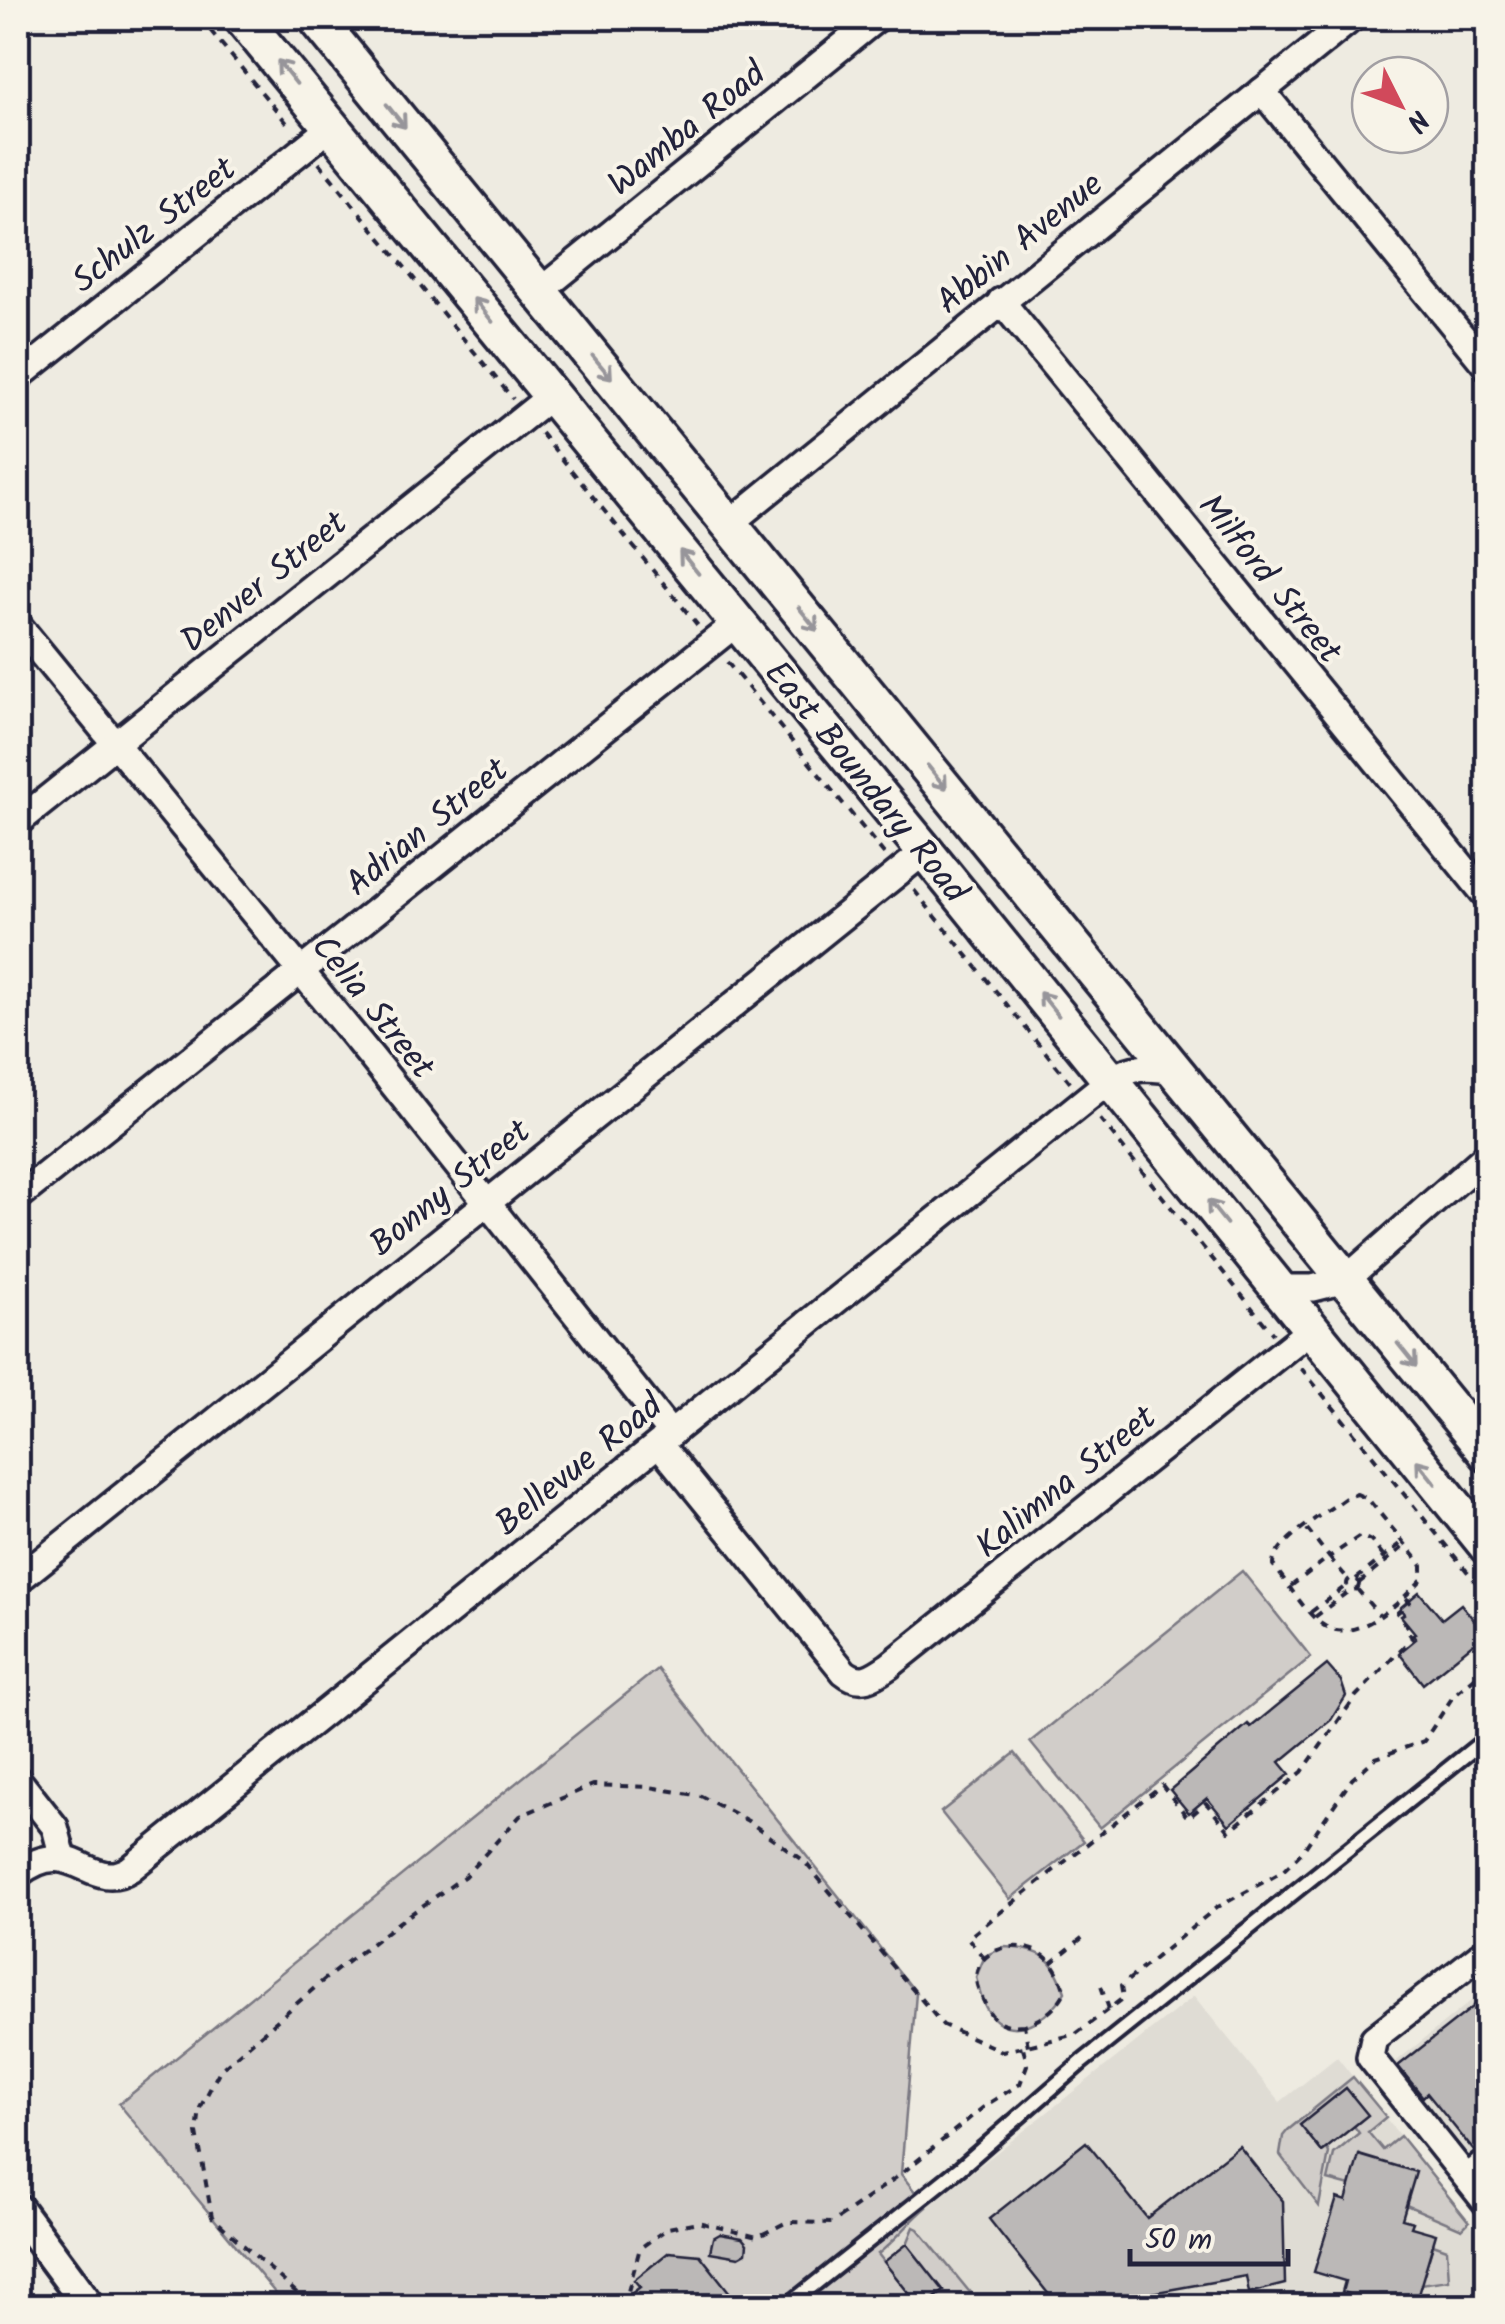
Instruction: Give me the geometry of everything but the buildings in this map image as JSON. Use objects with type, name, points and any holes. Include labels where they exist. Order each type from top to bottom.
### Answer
[{"type":"main road","name":"East Boundary Road","points":[[242,18],[319,136],[448,269],[539,405],[725,632],[831,736],[912,861],[1097,1090],[1278,1288],[1298,1340],[1488,1547]]},
{"type":"main road","name":"East Boundary Road","points":[[316,18],[1488,1454]]},
{"type":"main road","points":[[448,269],[493,234]]},
{"type":"main road","points":[[831,736],[875,701]]},
{"type":"street","name":"Wamba Road","points":[[539,292],[877,18]]},
{"type":"street","name":"Abbin Avenue","points":[[730,523],[1352,18]]},
{"type":"street","points":[[1262,91],[1488,368]]},
{"type":"street","name":"Schulz Street","points":[[18,377],[319,136]]},
{"type":"street","name":"Milford Street","points":[[1001,301],[1488,898]]},
{"type":"street","name":"Denver Street","points":[[18,822],[539,405]]},
{"type":"street","name":"Celia Street","points":[[18,625],[486,1202],[839,1667],[860,1680]]},
{"type":"street","name":"Adrian Street","points":[[18,1197],[725,632]]},
{"type":"street","name":"Bonny Street","points":[[18,1580],[912,861]]},
{"type":"street","name":"Bellevue Road","points":[[63,1858],[104,1876],[130,1868],[1123,1070],[1150,1067],[1177,1071]]},
{"type":"street","points":[[1278,1288],[1313,1288],[1340,1273],[1488,1154]]},
{"type":"street","name":"Kalimna Street","points":[[860,1680],[888,1666],[1298,1340]]},
{"type":"street","points":[[18,1780],[55,1827],[63,1858],[34,1862],[18,1874]]},
{"type":"street","points":[[1488,1950],[1374,2038],[1370,2057],[1488,2206]]},
{"type":"street","points":[[18,2210],[89,2306]]},
{"type":"lane","points":[[787,2306],[960,2168],[1082,2062],[1488,1737]]},
{"type":"lane","points":[[1462,2173],[1488,2153]]},
{"type":"path","points":[[200,18],[319,136],[912,861],[1298,1340],[1488,1597]]},
{"type":"path","points":[[1358,1494],[1368,1499],[1405,1544],[1418,1561],[1422,1579],[1368,1623],[1343,1630],[1324,1625],[1313,1615],[1274,1565],[1274,1552],[1348,1497],[1358,1494]]},
{"type":"path","points":[[1306,1528],[1378,1615]]},
{"type":"path","points":[[1291,1586],[1360,1536],[1371,1542],[1385,1559]]},
{"type":"path","points":[[1313,1615],[1405,1544]]},
{"type":"path","points":[[984,1958],[968,1938],[1162,1786],[1188,1818],[1206,1803],[1229,1832],[1302,1772],[1356,1696],[1412,1638],[1397,1612],[1410,1602],[1404,1596]]},
{"type":"path","points":[[306,2306],[297,2293],[212,2217],[197,2133],[200,2108],[220,2070],[340,1968],[465,1876],[520,1816],[593,1785],[650,1787],[702,1796],[803,1860],[942,2025],[1002,2051],[1076,2034],[1124,1998],[1121,1986],[1216,1908],[1282,1872],[1302,1852],[1344,1789],[1366,1765],[1392,1751],[1424,1742],[1454,1695],[1488,1667]]},
{"type":"path","points":[[1052,1963],[1087,1934]]},
{"type":"path","points":[[1004,1948],[1027,1948],[1052,1963],[1065,1992],[1058,2006],[1041,2019],[1024,2025],[998,2023],[990,2014],[976,1976],[984,1958],[1004,1948]]},
{"type":"path","points":[[1102,1986],[1110,2008]]},
{"type":"path","points":[[624,2306],[640,2248],[668,2228],[698,2222],[757,2236],[787,2222],[832,2223],[901,2174],[986,2105],[1020,2084],[1027,2065],[1024,2025]]},
{"type":"shaded area","points":[[1242,1571],[1311,1657],[1100,1828],[1030,1742]]},
{"type":"shaded area","points":[[657,1669],[916,1993],[901,2174],[927,2207],[878,2254],[919,2306],[286,2306],[119,2104]]},
{"type":"shaded area","points":[[1015,1753],[1084,1841],[1010,1899],[941,1812]]},
{"type":"shaded area","points":[[1004,1947],[1044,1957],[1056,1970],[1065,1992],[1045,2015],[1026,2025],[1006,2026],[997,2021],[985,2007],[979,1989],[976,1977],[985,1956]]},
{"type":"shaded area","points":[[1487,1988],[1487,2144],[1468,2159],[1393,2064]]},
{"type":"shaded area","points":[[1194,1996],[1280,2102],[1337,2057],[1487,2245],[1487,2306],[803,2306]]},
{"type":"shaded area","points":[[1353,2077],[1386,2117],[1368,2132],[1383,2150],[1400,2136],[1469,2222],[1462,2229],[1406,2205],[1360,2155],[1350,2186],[1328,2180],[1334,2154],[1359,2133],[1354,2126],[1367,2115],[1346,2088],[1301,2125],[1322,2152],[1327,2149],[1329,2153],[1319,2206],[1280,2155],[1288,2130]]},
{"type":"shaded area","points":[[914,2227],[981,2306],[924,2306],[944,2291],[907,2244]]},
{"type":"shaded area","points":[[1433,2244],[1447,2249],[1449,2280],[1420,2284]]}]
